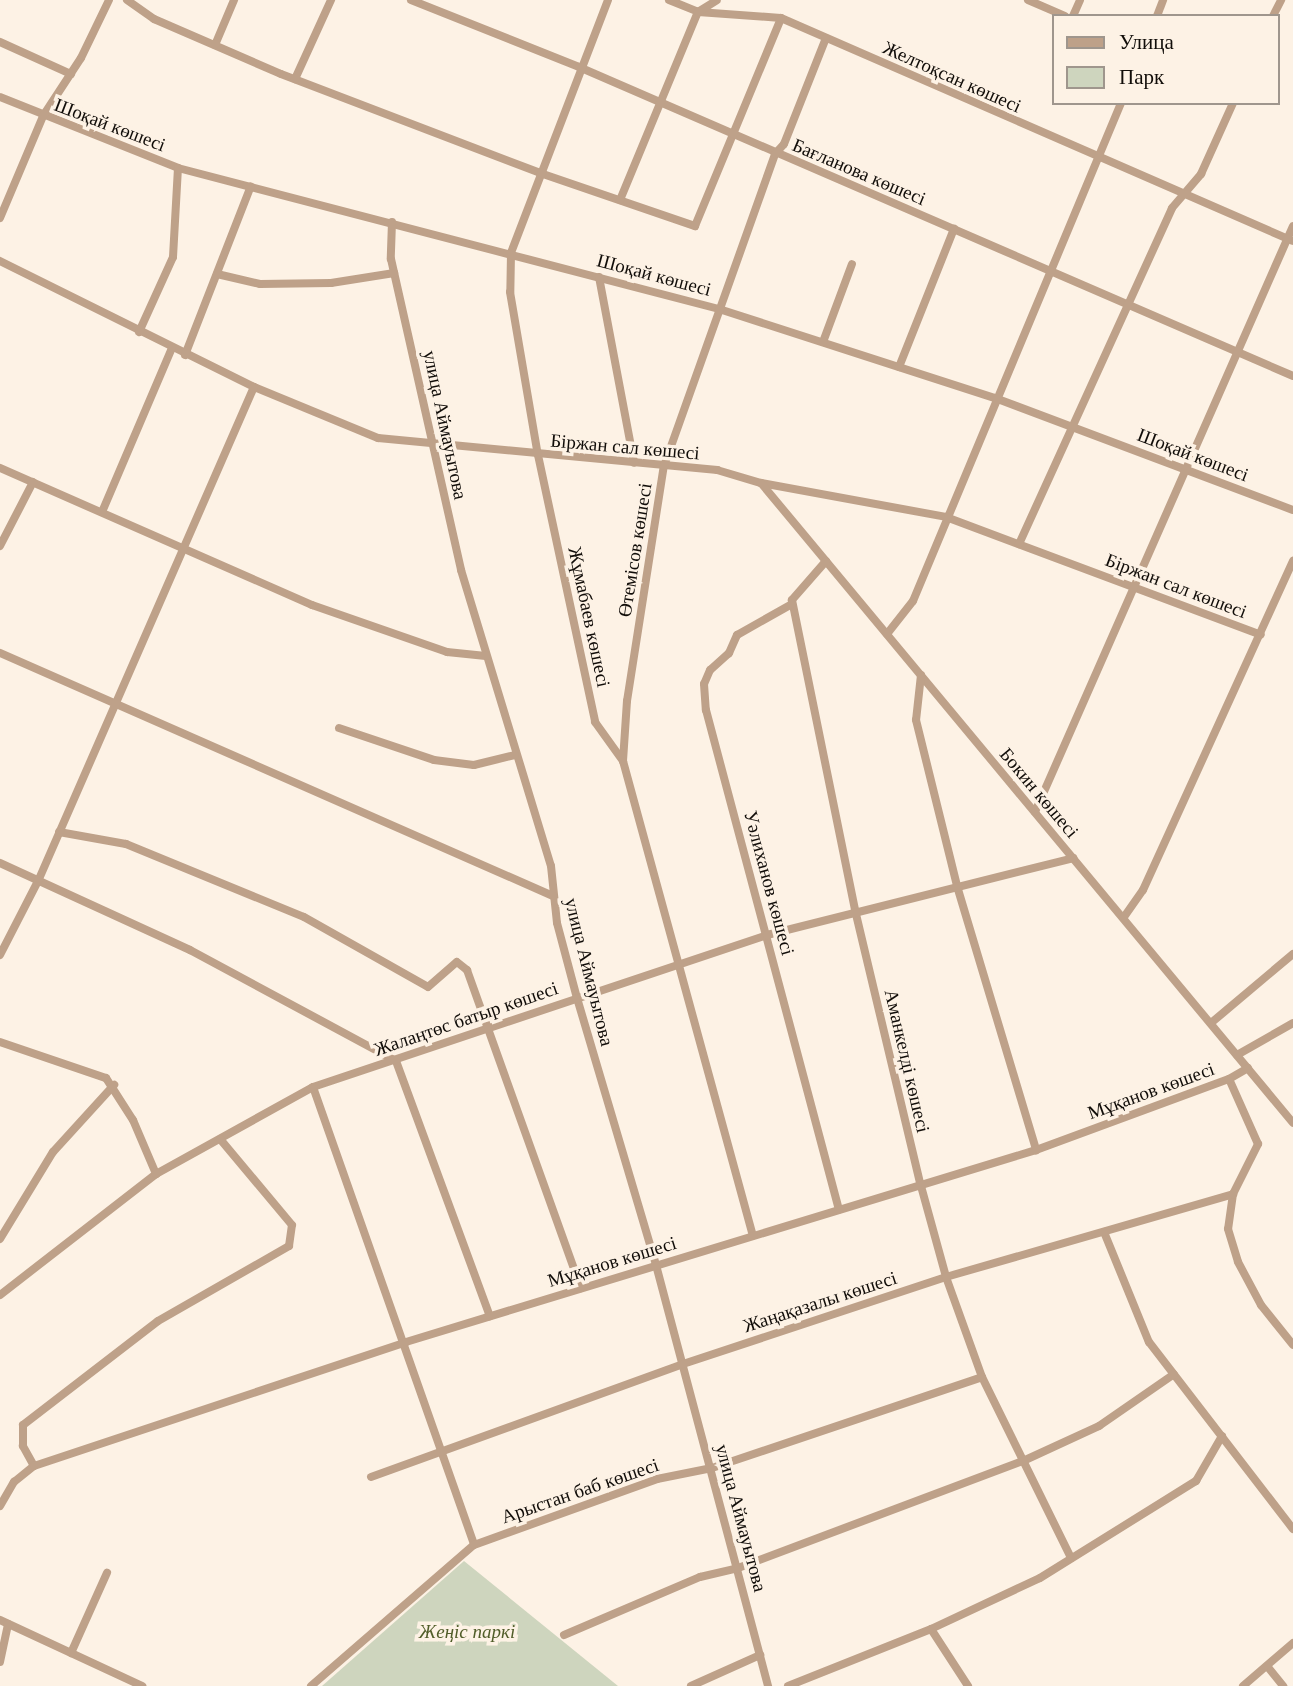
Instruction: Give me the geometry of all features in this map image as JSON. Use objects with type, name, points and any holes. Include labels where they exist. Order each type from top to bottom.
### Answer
[{"type":"street","points":[[0,218],[43,116],[71,74],[109,0]]},
{"type":"street","points":[[127,0],[154,19],[295,79],[540,173],[695,226],[781,18]]},
{"type":"street","points":[[215,45],[234,0]]},
{"type":"street","points":[[295,79],[331,0]]},
{"type":"street","name":"Бағланова көшесі","points":[[411,0],[579,67],[659,105],[1293,376]]},
{"type":"street","name":"Жұмабаев көшесі","points":[[608,0],[579,67],[512,253],[510,292],[538,455],[595,722],[623,761],[753,1236]]},
{"type":"street","name":"Желтоқсан көшесі","points":[[669,0],[698,12],[781,18],[1097,159],[1290,240]]},
{"type":"street","points":[[620,200],[698,12],[718,0]]},
{"type":"street","points":[[1028,0],[1060,14]]},
{"type":"street","name":"Өтемісов көшесі","points":[[623,761],[627,701],[664,466],[775,154],[784,144],[825,38]]},
{"type":"street","points":[[0,41],[71,74]]},
{"type":"street","name":"Шоқай көшесі","points":[[0,97],[178,168],[719,309],[995,398],[1293,510]]},
{"type":"street","points":[[887,635],[913,601],[995,398],[1120,105]]},
{"type":"street","points":[[1019,544],[1172,208],[1186,197],[1232,105]]},
{"type":"street","points":[[139,332],[173,257],[178,168]]},
{"type":"street","points":[[185,355],[251,186]]},
{"type":"street","name":"улица Аймауытова","points":[[393,222],[394,274],[433,446],[486,656],[551,866],[553,896],[577,998],[656,1265],[768,1686]]},
{"type":"street","points":[[1035,812],[1184,469],[1290,240],[1293,226]]},
{"type":"street","points":[[899,367],[954,229]]},
{"type":"street","name":"Біржан сал көшесі","points":[[0,261],[185,355],[254,387],[378,438],[433,446],[717,470],[761,483],[946,517],[1261,635]]},
{"type":"street","points":[[822,342],[852,264]]},
{"type":"street","points":[[218,274],[260,284],[331,283],[394,274]]},
{"type":"street","points":[[599,277],[634,463]]},
{"type":"street","points":[[102,512],[172,348]]},
{"type":"street","points":[[0,955],[39,879],[254,387]]},
{"type":"street","points":[[0,468],[312,604],[447,652],[486,656]]},
{"type":"street","points":[[0,546],[33,482]]},
{"type":"street","name":"Бокин көшесі","points":[[761,483],[1293,1123]]},
{"type":"street","points":[[792,604],[826,561]]},
{"type":"street","points":[[1124,917],[1143,890],[1293,561]]},
{"type":"street","name":"Аманкелді көшесі","points":[[792,604],[855,910],[921,1186],[946,1278],[982,1377],[1070,1558]]},
{"type":"street","name":"Уәлиханов көшесі","points":[[792,604],[737,635],[729,653],[710,670],[704,684],[706,710],[839,1210]]},
{"type":"street","points":[[0,653],[113,706],[553,896]]},
{"type":"street","points":[[921,675],[916,720],[957,886],[1036,1150]]},
{"type":"street","points":[[340,728],[433,760],[474,765],[515,755]]},
{"type":"street","points":[[59,832],[126,844],[304,917],[428,987],[457,962],[467,970],[581,1288]]},
{"type":"street","name":"Жалаңтөс батыр көшесі","points":[[0,1295],[156,1174],[313,1087],[767,934],[1073,858]]},
{"type":"street","points":[[0,863],[190,950],[396,1061],[490,1316]]},
{"type":"street","points":[[1211,1023],[1293,954]]},
{"type":"street","points":[[1237,1055],[1293,1023]]},
{"type":"street","points":[[0,1042],[106,1078],[114,1085],[156,1174]]},
{"type":"street","name":"Мұқанов көшесі","points":[[0,1506],[14,1482],[34,1466],[406,1342],[1036,1150],[1229,1079],[1248,1068]]},
{"type":"street","points":[[1229,1079],[1258,1144],[1233,1194],[1228,1229],[1238,1262],[1261,1305],[1293,1345]]},
{"type":"street","points":[[0,1239],[52,1152],[114,1085]]},
{"type":"street","points":[[313,1087],[406,1342],[474,1545]]},
{"type":"street","points":[[34,1466],[23,1446],[23,1425],[158,1321],[289,1246],[292,1225],[220,1139]]},
{"type":"street","name":"Жаңақазалы көшесі","points":[[371,1477],[442,1449],[683,1364],[946,1278],[1233,1194]]},
{"type":"street","points":[[1104,1232],[1149,1342],[1293,1529]]},
{"type":"street","points":[[564,1635],[700,1577],[738,1568],[1023,1461],[1099,1426],[1174,1374]]},
{"type":"street","name":"Арыстан баб көшесі","points":[[311,1686],[474,1545],[657,1479],[712,1468],[982,1377]]},
{"type":"street","points":[[788,1686],[931,1629],[1040,1578],[1196,1481],[1222,1436]]},
{"type":"street","points":[[71,1653],[107,1573]]},
{"type":"street","points":[[0,1662],[4,1622],[142,1686]]},
{"type":"street","points":[[931,1629],[968,1686]]},
{"type":"street","points":[[1244,1686],[1293,1643]]},
{"type":"street","points":[[691,1686],[760,1655]]},
{"type":"street","points":[[1267,1666],[1283,1686]]},
{"type":"green space","name":"Жеңіс паркі","points":[[464,1561],[618,1686],[322,1686]]}]
